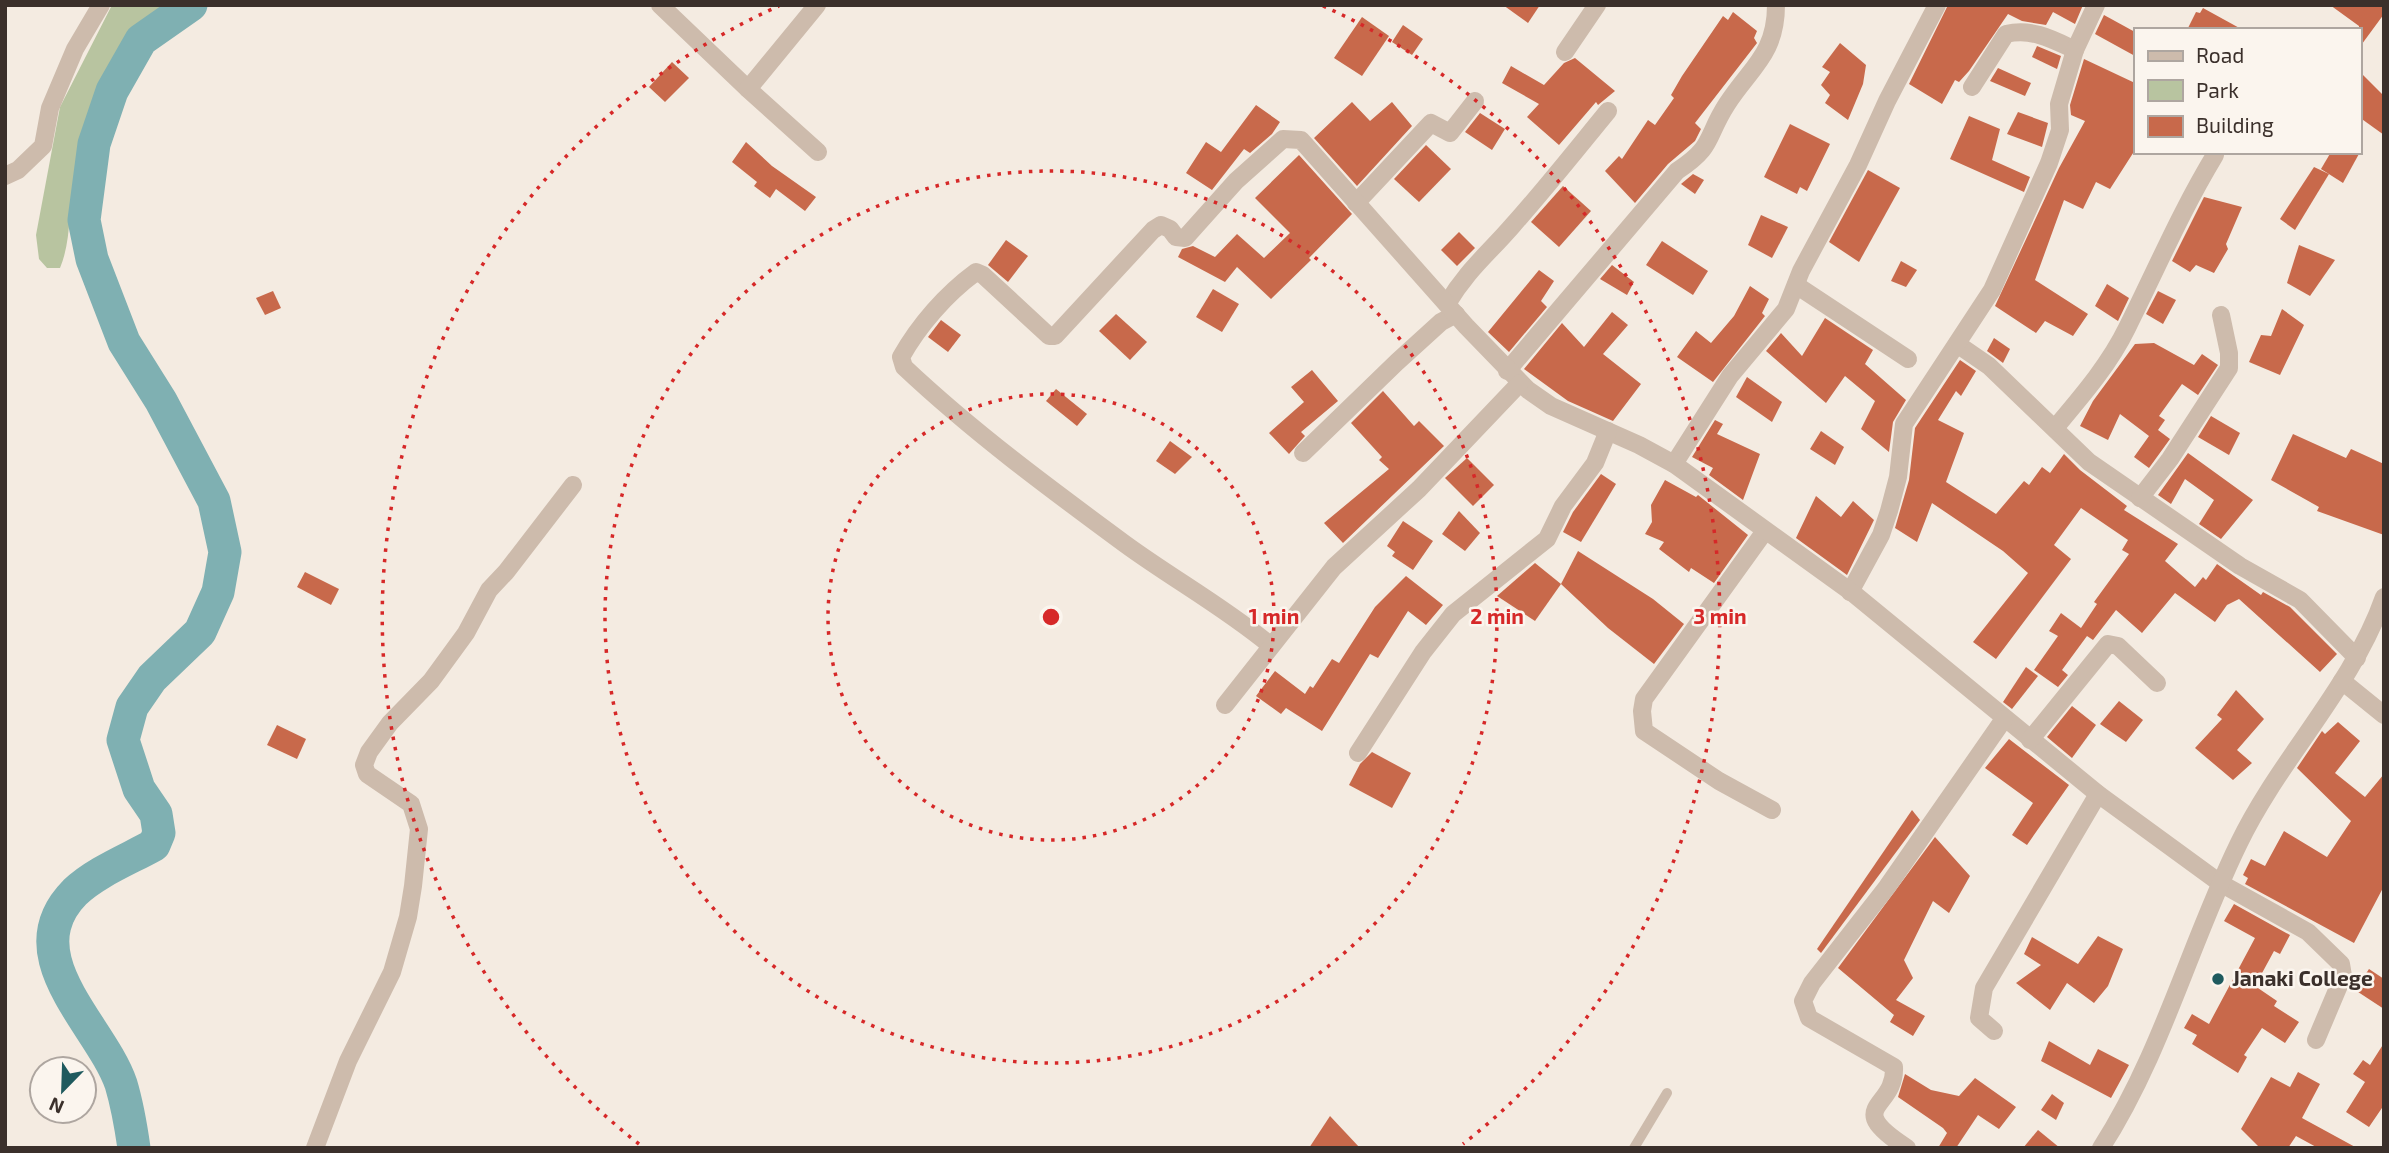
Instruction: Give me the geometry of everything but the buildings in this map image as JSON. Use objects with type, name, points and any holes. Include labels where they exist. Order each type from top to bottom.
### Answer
[{"type":"street","points":[[5,176],[18,170],[43,146],[54,99],[75,49],[101,5]]},
{"type":"street","points":[[660,5],[818,152]]},
{"type":"street","points":[[748,89],[817,5]]},
{"type":"street","points":[[1565,51],[1597,5]]},
{"type":"street","points":[[1225,705],[1334,567],[1419,489],[1513,377],[1677,171],[1702,154],[1727,104],[1767,51],[1774,33],[1776,5]]},
{"type":"street","points":[[1674,464],[1730,376],[1786,309],[1937,5]]},
{"type":"street","points":[[1850,592],[1881,535],[1889,512],[1898,477],[1904,424],[1992,290],[2049,163],[2060,130],[2059,104],[2075,50],[2095,5]]},
{"type":"street","points":[[1972,87],[2006,34],[2026,31],[2049,37],[2075,50]]},
{"type":"street","points":[[1356,203],[1431,123],[1450,133],[1475,101]]},
{"type":"street","points":[[1303,453],[1441,322],[1451,309],[1465,274],[1526,211],[1608,111]]},
{"type":"street","points":[[1270,645],[1230,612],[1127,546],[991,443],[904,367],[901,357],[915,332],[943,305],[952,290],[975,272],[983,275],[1049,336],[1055,336],[1153,230],[1161,225],[1176,237],[1185,238],[1236,181],[1283,139],[1301,140],[1513,377],[1551,406],[1674,464],[1920,646],[2004,719],[2098,794],[2220,883],[2308,932],[2341,964],[2342,981],[2316,1040]]},
{"type":"street","points":[[2055,428],[2090,385],[2127,329],[2180,213],[2215,155]]},
{"type":"street","points":[[1796,285],[1908,359]]},
{"type":"street","points":[[2140,498],[2229,368],[2229,353],[2221,315]]},
{"type":"street","points":[[1957,344],[1989,366],[2089,462],[2240,566],[2290,592],[2357,658]]},
{"type":"street","points":[[1358,752],[1423,652],[1453,614],[1548,539],[1563,506],[1595,463],[1608,431]]},
{"type":"street","points":[[314,1148],[348,1061],[392,972],[413,886],[419,829],[411,804],[367,774],[364,765],[369,752],[390,723],[431,681],[466,633],[489,590],[573,485]]},
{"type":"street","points":[[1765,530],[1644,699],[1642,711],[1644,732],[1719,781],[1772,810]]},
{"type":"street","points":[[2101,1148],[2119,1121],[2154,1049],[2220,883],[2262,800],[2357,658],[2372,631],[2384,597]]},
{"type":"street","points":[[2030,740],[2108,644],[2118,646],[2157,683]]},
{"type":"street","points":[[2342,681],[2384,715]]},
{"type":"street","points":[[1907,1148],[1885,1135],[1875,1118],[1877,1106],[1894,1076],[1894,1067],[1810,1018],[1803,1001],[1812,983],[1887,887],[2004,719]]},
{"type":"street","points":[[1994,1031],[1979,1018],[1984,988],[2098,794]]},
{"type":"lane","points":[[1634,1148],[1667,1093]]},
{"type":"green space","points":[[112,5],[169,5],[150,19],[133,37],[105,82],[79,156],[64,257],[60,268],[47,268],[39,259],[36,235],[60,107]]},
{"type":"waterway","points":[[134,1148],[121,1084],[111,1061],[67,990],[57,965],[53,941],[58,916],[75,892],[103,872],[154,845],[159,833],[156,814],[139,789],[123,740],[132,707],[152,678],[200,632],[218,592],[225,552],[214,501],[161,401],[124,342],[92,259],[84,220],[94,144],[112,91],[141,40],[191,5]]},
{"type":"place","name":"Janaki College","points":[[2218,979]]}]
